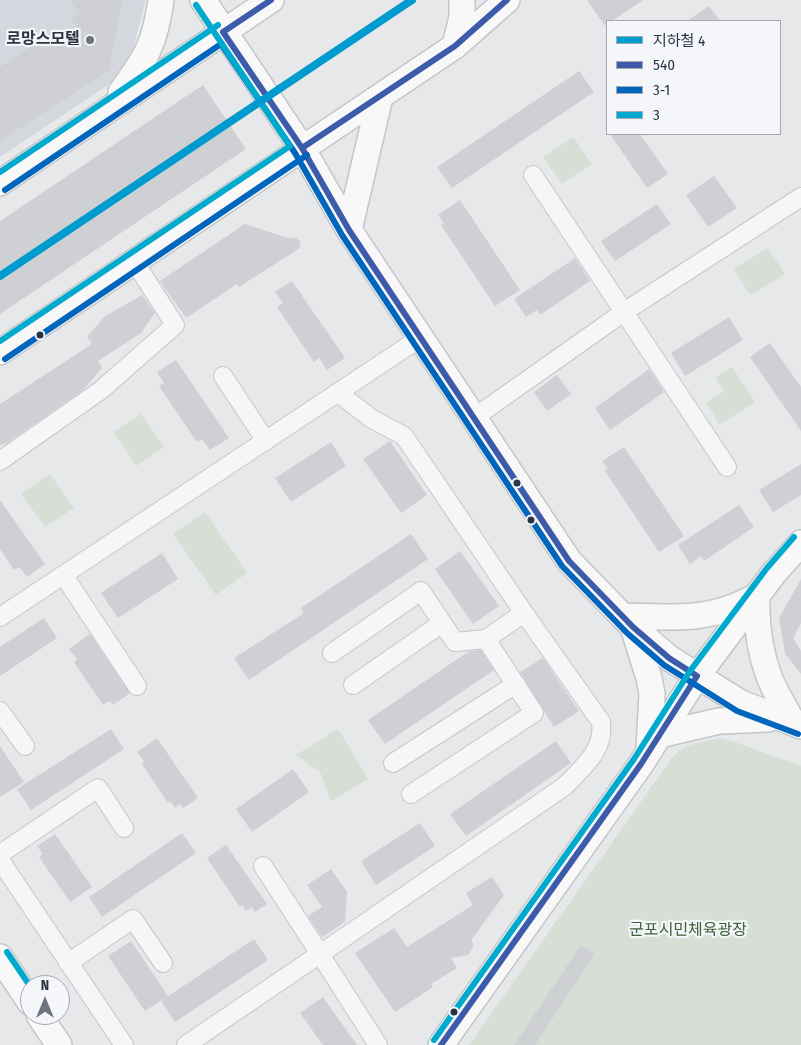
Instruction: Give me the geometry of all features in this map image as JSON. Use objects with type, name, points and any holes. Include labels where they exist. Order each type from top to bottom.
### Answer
[{"type":"street","points":[[107,110],[143,63],[157,32],[161,0]]},
{"type":"street","points":[[203,0],[302,148],[349,230],[475,417],[568,561],[628,621],[669,658],[741,703],[791,723]]},
{"type":"street","points":[[0,183],[271,0]]},
{"type":"street","points":[[455,46],[462,17],[462,0]]},
{"type":"street","points":[[0,352],[455,46],[507,0]]},
{"type":"street","points":[[349,230],[380,97]]},
{"type":"street","points":[[533,175],[727,467]]},
{"type":"street","points":[[475,417],[624,312],[801,197]]},
{"type":"street","points":[[0,461],[100,390],[175,325],[134,261]]},
{"type":"street","points":[[0,617],[420,338]]},
{"type":"street","points":[[224,376],[266,440]]},
{"type":"street","points":[[186,1045],[206,1039],[320,954],[565,786],[598,750],[603,735],[601,722],[524,613],[404,436],[372,419],[338,393]]},
{"type":"street","points":[[441,1045],[654,743],[697,676],[757,596],[801,542]]},
{"type":"street","points":[[64,576],[138,686]]},
{"type":"street","points":[[332,653],[420,591],[456,642],[486,639],[524,613]]},
{"type":"street","points":[[628,621],[717,614],[733,609],[757,596]]},
{"type":"street","points":[[757,596],[757,621],[763,658],[771,681],[791,723]]},
{"type":"street","points":[[628,621],[649,678],[652,694],[654,743]]},
{"type":"street","points":[[353,685],[442,622]]},
{"type":"street","points":[[411,794],[534,713],[486,639]]},
{"type":"street","points":[[393,763],[516,684]]},
{"type":"street","points":[[0,711],[25,746]]},
{"type":"street","points":[[654,743],[719,721],[791,723]]},
{"type":"street","points":[[0,854],[98,788],[124,828]]},
{"type":"street","points":[[0,860],[124,1045]]},
{"type":"street","points":[[263,866],[378,1045]]},
{"type":"street","points":[[68,963],[133,919],[163,963]]},
{"type":"street","points":[[0,957],[20,987]]},
{"type":"street","points":[[46,1025],[59,1045]]},
{"type":"shaded area","points":[[0,0],[145,0],[145,2],[132,54],[117,79],[0,157]]},
{"type":"green space","points":[[573,137],[592,164],[562,184],[543,157]]},
{"type":"green space","points":[[768,248],[785,274],[750,295],[734,269]]},
{"type":"green space","points":[[732,367],[755,402],[720,425],[706,403],[724,391],[715,378]]},
{"type":"green space","points":[[141,414],[164,447],[136,466],[114,432]]},
{"type":"green space","points":[[50,474],[74,508],[45,527],[21,494]]},
{"type":"green space","points":[[205,512],[247,573],[216,595],[173,534]]},
{"type":"green space","points":[[338,729],[368,779],[331,801],[320,772],[296,755]]},
{"type":"green space","name":"군포시민체육광장","points":[[719,738],[801,766],[801,1045],[469,1045],[674,755],[686,746]]},
{"type":"building","points":[[70,0],[122,0],[109,70],[0,141],[0,67],[41,40],[46,48],[77,27],[71,18],[79,13]]},
{"type":"building","points":[[587,0],[643,0],[613,20],[606,20],[605,26]]},
{"type":"building","points":[[709,6],[719,20],[688,20]]},
{"type":"building","points":[[579,71],[594,92],[452,188],[437,167]]},
{"type":"building","points":[[203,85],[246,149],[0,314],[0,221]]},
{"type":"building","points":[[611,135],[641,135],[668,174],[647,188]]},
{"type":"building","points":[[714,176],[737,208],[708,227],[686,195]]},
{"type":"building","points":[[460,200],[520,290],[495,306],[441,225],[444,223],[438,215]]},
{"type":"building","points":[[657,204],[671,224],[615,261],[601,241]]},
{"type":"building","points":[[245,224],[288,238],[296,238],[300,241],[300,248],[239,287],[237,284],[186,318],[160,281]]},
{"type":"building","points":[[575,258],[590,281],[540,315],[537,310],[526,317],[514,299]]},
{"type":"building","points":[[292,281],[345,358],[327,370],[319,358],[314,362],[277,307],[283,303],[275,292]]},
{"type":"building","points":[[142,295],[155,313],[141,333],[98,361],[102,368],[83,390],[7,443],[0,445],[0,404],[92,344],[87,337],[104,317]]},
{"type":"building","points":[[729,317],[743,340],[685,376],[671,353]]},
{"type":"building","points":[[770,343],[801,387],[801,431],[750,357]]},
{"type":"building","points":[[176,360],[229,438],[210,450],[202,439],[197,442],[159,386],[164,383],[157,372]]},
{"type":"building","points":[[649,369],[664,392],[610,430],[595,408]]},
{"type":"building","points":[[557,375],[571,394],[547,411],[534,392]]},
{"type":"building","points":[[390,441],[427,495],[401,513],[363,459]]},
{"type":"building","points":[[331,442],[346,466],[291,502],[275,478]]},
{"type":"building","points":[[624,447],[684,536],[659,552],[605,471],[608,469],[602,461]]},
{"type":"building","points":[[801,464],[801,495],[773,512],[759,490]]},
{"type":"building","points":[[0,500],[45,564],[27,577],[19,567],[14,570],[0,549]]},
{"type":"building","points":[[739,505],[754,527],[704,561],[701,556],[690,564],[678,545]]},
{"type":"building","points":[[411,534],[428,559],[249,680],[234,658],[304,613],[301,608]]},
{"type":"building","points":[[460,551],[499,606],[473,624],[435,569]]},
{"type":"building","points":[[162,553],[178,579],[118,618],[101,593]]},
{"type":"building","points":[[801,579],[801,623],[793,638],[801,651],[801,674],[785,653],[779,618]]},
{"type":"building","points":[[44,618],[57,638],[0,676],[0,647]]},
{"type":"building","points":[[90,634],[130,693],[113,705],[109,701],[103,705],[74,662],[77,659],[69,649]]},
{"type":"building","points":[[481,650],[494,670],[385,744],[368,720],[470,651]]},
{"type":"building","points":[[543,658],[579,711],[554,727],[520,672]]},
{"type":"building","points":[[111,729],[124,749],[31,810],[17,789]]},
{"type":"building","points":[[157,738],[198,798],[183,808],[180,804],[175,808],[170,801],[168,803],[142,764],[144,762],[137,752]]},
{"type":"building","points":[[556,741],[571,763],[466,836],[450,814]]},
{"type":"building","points":[[0,746],[24,782],[0,797]]},
{"type":"building","points":[[293,769],[309,792],[252,832],[236,809]]},
{"type":"building","points":[[420,823],[435,846],[376,885],[361,861]]},
{"type":"building","points":[[182,833],[196,853],[102,917],[89,897]]},
{"type":"building","points":[[55,834],[92,887],[70,902],[39,857],[43,854],[37,846]]},
{"type":"building","points":[[226,845],[267,904],[255,912],[252,907],[246,911],[242,905],[240,907],[207,858]]},
{"type":"building","points":[[331,869],[347,892],[345,922],[322,937],[308,916],[322,907],[307,885]]},
{"type":"building","points":[[492,877],[504,895],[472,939],[473,947],[468,955],[451,958],[457,968],[431,984],[433,987],[395,1012],[355,953],[394,928],[407,947],[473,905],[466,893]]},
{"type":"building","points":[[254,939],[268,960],[175,1022],[161,1001]]},
{"type":"building","points":[[131,941],[168,996],[145,1011],[108,956]]},
{"type":"building","points":[[581,945],[595,954],[535,1045],[514,1045]]},
{"type":"building","points":[[323,997],[357,1045],[323,1045],[300,1013]]},
{"type":"metro line","name":"4","points":[[0,276],[412,0]]},
{"type":"transit line","name":"540","points":[[271,0],[223,32],[302,148],[349,230],[569,561],[633,627],[669,658],[697,676],[641,764],[441,1045]]},
{"type":"transit line","name":"540","points":[[302,148],[455,46],[507,0]]},
{"type":"transit line","name":"3","points":[[0,341],[290,146],[196,5]]},
{"type":"transit line","name":"3","points":[[0,172],[218,25]]},
{"type":"transit line","name":"3-1","points":[[5,190],[221,44],[295,153],[342,235],[562,566],[627,633],[664,665],[737,711],[798,734]]},
{"type":"transit line","name":"3-1","points":[[5,359],[307,155]]},
{"type":"transit line","name":"3","points":[[434,1040],[634,759],[690,671],[767,568],[794,537]]},
{"type":"transit line","name":"3","points":[[7,952],[23,975]]},
{"type":"place","name":"로망스모텔","points":[[90,40]]}]
